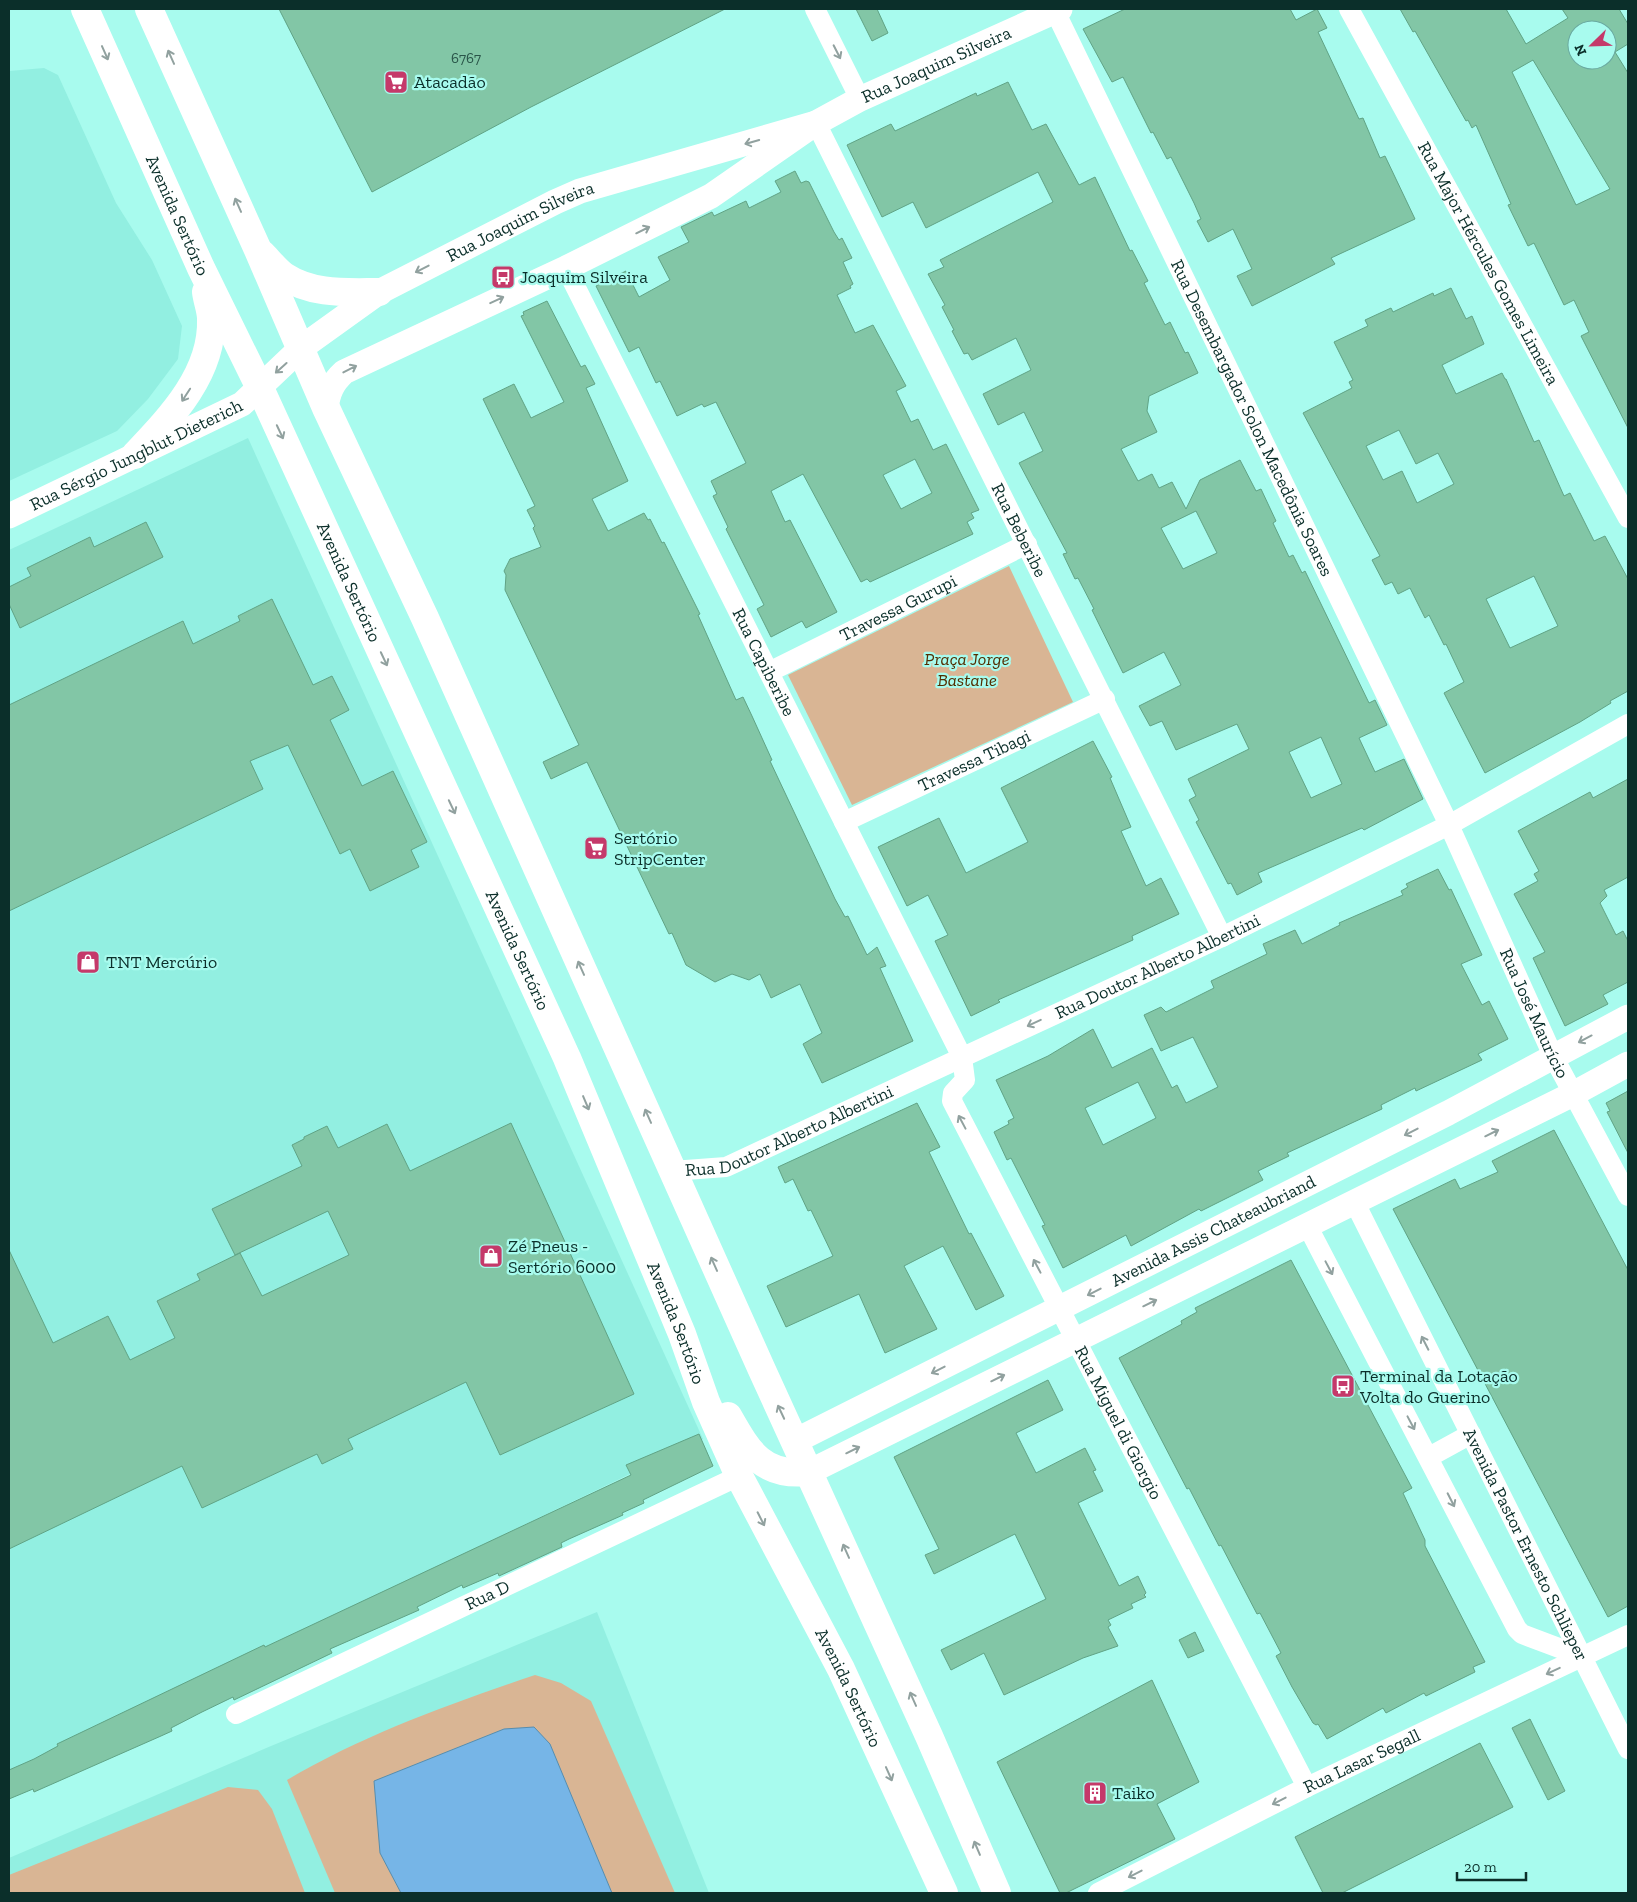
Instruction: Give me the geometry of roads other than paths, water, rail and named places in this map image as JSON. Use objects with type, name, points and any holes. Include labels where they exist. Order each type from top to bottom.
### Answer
[{"type":"main road","name":"Avenida Sertório","points":[[85,9],[201,268],[260,388],[567,1058],[682,1334],[706,1402],[739,1476],[841,1669],[944,1893]]},
{"type":"main road","points":[[149,9],[258,250],[326,408],[425,618],[672,1171],[929,1736],[996,1893]]},
{"type":"main road","points":[[258,250],[284,276],[309,287],[328,292],[379,292]]},
{"type":"main road","points":[[135,454],[171,417],[189,391],[206,351],[211,319],[201,268]]},
{"type":"main road","points":[[682,1334],[743,1443],[755,1457],[780,1472],[792,1474],[809,1472]]},
{"type":"street","points":[[815,9],[860,99]]},
{"type":"street","name":"Rua Major Hércules Gomes Limeira","points":[[1349,9],[1628,518]]},
{"type":"street","name":"Rua Joaquim Silveira","points":[[326,408],[334,381],[344,372],[566,268],[711,196],[816,123],[860,99],[1057,10]]},
{"type":"street","name":"Rua Desembargador Solon Macedônia Soares","points":[[1057,10],[1449,825]]},
{"type":"street","name":"Rua Joaquim Silveira","points":[[260,388],[301,348],[379,292],[580,190],[816,123]]},
{"type":"street","name":"Rua Beberibe","points":[[816,123],[1222,937]]},
{"type":"street","name":"Rua Capiberibe","points":[[566,268],[962,1057]]},
{"type":"street","name":"Rua Sérgio Jungblut Dieterich","points":[[9,516],[242,404],[260,388]]},
{"type":"street","name":"Travessa Gurupi","points":[[769,672],[1027,544]]},
{"type":"street","name":"Travessa Tibagi","points":[[844,822],[1104,699]]},
{"type":"street","name":"Rua Doutor Alberto Albertini","points":[[672,1171],[726,1167],[1222,937],[1449,825],[1628,724]]},
{"type":"street","name":"Rua José Maurício","points":[[1449,825],[1553,1056],[1628,1196]]},
{"type":"street","name":"Avenida Assis Chateaubriand","points":[[794,1441],[1448,1113],[1628,1017]]},
{"type":"street","name":"Rua Miguel di Giorgio","points":[[962,1057],[965,1080],[953,1093],[952,1101],[1306,1787]]},
{"type":"street","name":"Avenida Assis Chateaubriand","points":[[809,1472],[1573,1094],[1628,1064]]},
{"type":"street","points":[[1448,1113],[1464,1147]]},
{"type":"street","name":"Avenida Pastor Ernesto Schlieper","points":[[1354,1201],[1583,1657]]},
{"type":"street","name":"Avenida Pastor Ernesto Schlieper","points":[[1307,1225],[1519,1632],[1583,1657]]},
{"type":"street","points":[[1429,1457],[1471,1434]]},
{"type":"street","name":"Rua D","points":[[236,1714],[739,1476]]},
{"type":"street","name":"Rua Lasar Segall","points":[[1098,1893],[1306,1787],[1628,1635]]},
{"type":"street","points":[[1583,1657],[1628,1749]]},
{"type":"water","points":[[534,1727],[550,1744],[612,1893],[401,1893],[380,1853],[374,1781],[504,1729]]},
{"type":"place","name":"Atacadão","points":[[396,82]]},
{"type":"place","name":"Joaquim Silveira","points":[[503,277]]},
{"type":"place","name":"Sertório StripCenter","points":[[596,848]]},
{"type":"place","name":"TNT Mercúrio","points":[[88,962]]},
{"type":"place","name":"Zé Pneus - Sertório 6000","points":[[491,1256]]},
{"type":"place","name":"Terminal da Lotação Volta do Guerino","points":[[1343,1386]]},
{"type":"place","name":"Taiko","points":[[1095,1793]]},
{"type":"park label","name":"Praça Jorge Bastane","points":[[967,670]]}]
